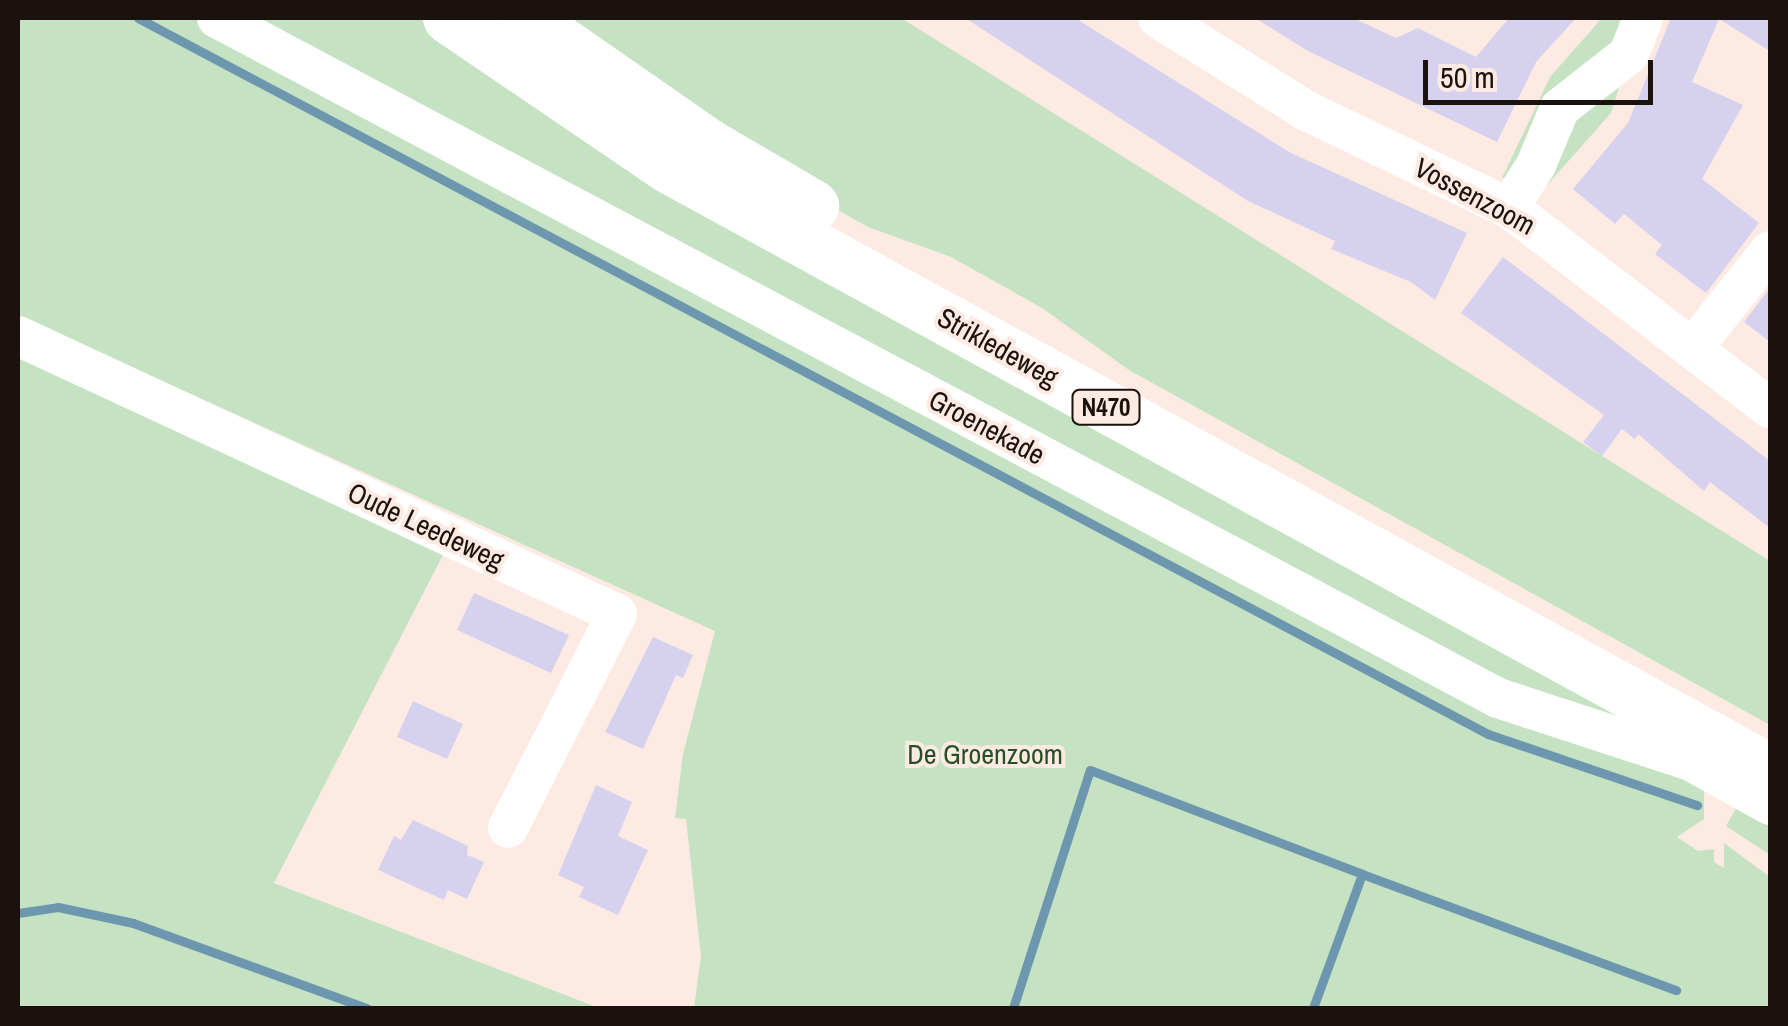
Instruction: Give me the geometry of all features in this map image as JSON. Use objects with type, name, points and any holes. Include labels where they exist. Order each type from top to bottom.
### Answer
[{"type":"main road","name":"Strikledeweg","points":[[449,18],[668,167],[1770,770]]},
{"type":"main road","name":"Strikledeweg","points":[[526,18],[587,64],[778,187],[1770,736]]},
{"type":"street","name":"Groenekade","points":[[217,18],[1498,698],[1691,761],[1770,805]]},
{"type":"street","name":"Vossenzoom","points":[[1158,18],[1307,111],[1509,208],[1770,408]]},
{"type":"street","points":[[1509,208],[1536,165],[1560,108],[1629,54],[1643,18]]},
{"type":"street","points":[[1692,349],[1770,252]]},
{"type":"street","name":"Oude Leedeweg","points":[[18,336],[617,614],[508,828]]},
{"type":"green space","name":"De Groenzoom","points":[[18,18],[193,18],[479,168],[1704,783],[1704,819],[1677,837],[1698,851],[1714,849],[1714,862],[1724,868],[1724,843],[1770,877],[1770,1008],[694,1008],[701,956],[686,819],[675,818],[683,754],[715,631],[18,316]]},
{"type":"green space","points":[[242,18],[423,18],[518,95],[644,180],[1770,778],[1559,709]]},
{"type":"green space","points":[[557,18],[901,18],[1770,561],[1770,725],[1129,370],[1042,308],[951,257],[868,227],[806,192]]},
{"type":"green space","points":[[1602,18],[1634,18],[1515,179],[1502,178],[1550,77]]},
{"type":"green space","points":[[1619,87],[1611,113],[1532,202],[1568,118]]},
{"type":"green space","points":[[18,356],[445,551],[274,883],[599,1008],[18,1008]]},
{"type":"green space","points":[[1738,805],[1770,819],[1770,855],[1726,826]]},
{"type":"building","points":[[965,18],[1075,18],[1291,153],[1467,233],[1435,300],[1411,282],[1331,249],[1335,241],[1248,201]]},
{"type":"building","points":[[1255,18],[1353,18],[1396,38],[1418,28],[1476,57],[1509,18],[1576,18],[1536,62],[1497,142],[1308,51]]},
{"type":"building","points":[[1671,18],[1770,18],[1770,51],[1719,19],[1692,82],[1743,105],[1702,179],[1759,223],[1706,293],[1655,254],[1662,245],[1624,214],[1615,224],[1573,189],[1628,123]]},
{"type":"building","points":[[1503,257],[1770,461],[1770,528],[1710,482],[1704,491],[1638,434],[1635,439],[1622,429],[1602,456],[1583,442],[1604,415],[1461,313]]},
{"type":"building","points":[[1770,288],[1770,342],[1744,322]]},
{"type":"building","points":[[474,593],[569,635],[551,673],[457,630]]},
{"type":"building","points":[[653,637],[693,655],[683,678],[676,675],[643,749],[605,732]]},
{"type":"building","points":[[413,701],[463,724],[447,759],[397,737]]},
{"type":"building","points":[[596,785],[632,802],[618,836],[648,850],[618,915],[579,897],[584,887],[558,875]]},
{"type":"building","points":[[413,820],[468,846],[467,855],[484,862],[467,899],[448,890],[444,900],[378,870],[394,836],[401,840]]},
{"type":"waterway","points":[[138,18],[1488,734],[1697,805]]},
{"type":"waterway","points":[[1013,1008],[1090,770],[1362,874]]},
{"type":"waterway","points":[[1313,1008],[1362,874],[1676,990]]},
{"type":"waterway","points":[[18,913],[58,907],[133,923],[367,1008]]}]
